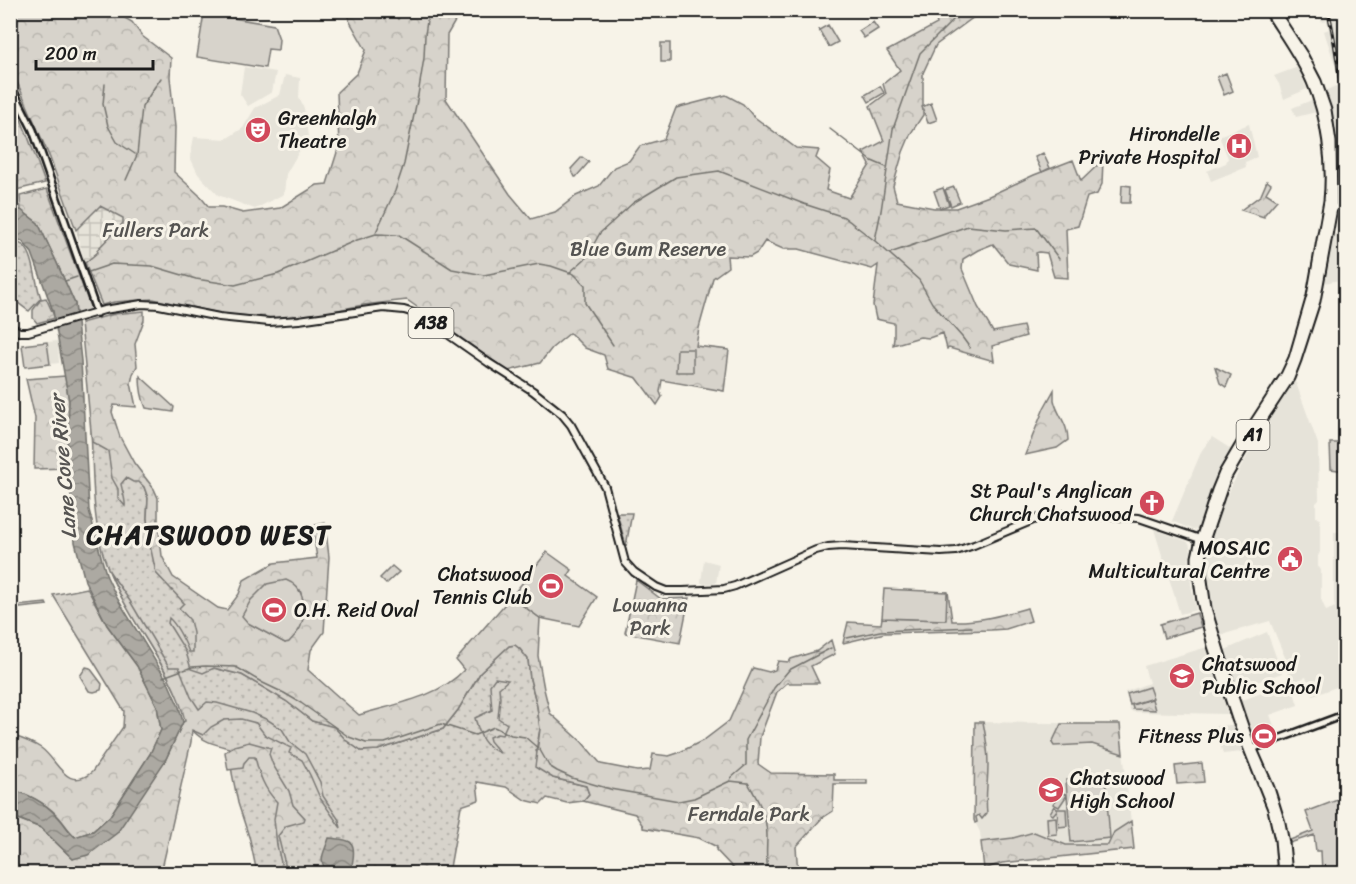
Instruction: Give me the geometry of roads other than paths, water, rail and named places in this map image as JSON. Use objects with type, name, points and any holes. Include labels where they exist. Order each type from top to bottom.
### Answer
[{"type":"highway","name":"A1","points":[[1268,10],[1299,58],[1317,99],[1328,156],[1330,209]]},
{"type":"highway","name":"A1","points":[[1274,10],[1304,56],[1317,81],[1327,110],[1332,142],[1330,209],[1313,311],[1293,370],[1288,383],[1233,466],[1224,485],[1202,540],[1202,566],[1206,604],[1276,824],[1282,873]]},
{"type":"highway","name":"A1","points":[[1251,750],[1270,788],[1281,823],[1288,873]]},
{"type":"main road","points":[[10,84],[33,130],[97,313]]},
{"type":"main road","points":[[1330,209],[1344,206]]},
{"type":"main road","name":"A38","points":[[10,326],[23,332],[125,306],[147,304],[261,322],[280,322],[387,308],[419,315],[533,391],[567,419],[604,487],[623,556],[629,568],[661,590],[675,592],[724,589],[828,547],[956,551],[1036,519],[1060,514],[1139,518],[1202,540]]},
{"type":"main road","points":[[1251,750],[1346,714]]},
{"type":"water","name":"Lane Cove River","points":[[11,210],[21,210],[38,223],[75,304],[81,361],[89,510],[107,577],[117,598],[168,682],[183,722],[165,761],[117,833],[88,855],[73,859],[41,828],[11,816],[11,790],[29,796],[47,806],[75,837],[93,831],[110,816],[150,754],[161,730],[157,706],[137,666],[107,625],[85,581],[75,542],[67,455],[69,401],[53,311],[32,253],[22,241],[11,238]]},
{"type":"water","points":[[329,838],[351,843],[354,852],[349,873],[328,873],[325,868],[322,856]]},
{"type":"waterway","points":[[376,232],[395,191],[404,164],[418,95],[430,10]]},
{"type":"waterway","points":[[875,240],[893,129],[920,53],[963,10]]},
{"type":"waterway","points":[[157,84],[161,78]]},
{"type":"waterway","points":[[105,84],[103,104],[108,126],[117,142],[135,154]]},
{"type":"waterway","points":[[126,180],[137,155],[142,107],[156,85]]},
{"type":"waterway","points":[[830,129],[872,161],[886,167]]},
{"type":"waterway","points":[[10,164],[18,211]]},
{"type":"waterway","points":[[569,273],[586,258],[600,233],[633,203],[676,177],[719,171],[844,217],[919,280],[932,303],[970,348]]},
{"type":"waterway","points":[[890,253],[968,226],[1006,230],[1036,228],[1059,259]]},
{"type":"waterway","points":[[80,275],[112,264],[152,266],[196,279],[235,285],[278,274],[376,234],[397,235]]},
{"type":"waterway","points":[[399,235],[452,269],[484,275],[539,264],[574,274],[585,285],[585,303],[613,345]]},
{"type":"waterway","points":[[65,281],[77,277]]},
{"type":"waterway","points":[[847,638],[880,631],[972,627]]},
{"type":"waterway","points":[[184,670],[206,666],[236,667],[301,703],[349,737],[366,743],[385,743],[441,724],[475,735],[494,727],[511,735],[525,737],[540,750],[549,766],[572,778],[610,789],[679,801],[694,798],[730,781],[746,765],[746,740],[774,688],[789,670],[831,648]]},
{"type":"waterway","points":[[163,677],[182,670]]},
{"type":"waterway","points":[[730,781],[748,783],[761,808],[767,828],[769,874]]},
{"type":"railway","points":[[1328,10],[1340,83],[1346,156]]},
{"type":"place","name":"Greenhalgh Theatre","points":[[258,130]]},
{"type":"place","name":"Hirondelle Private Hospital","points":[[1239,146]]},
{"type":"place","name":"St Paul's Anglican Church Chatswood","points":[[1152,503]]},
{"type":"place","name":"MOSAIC Multicultural Centre","points":[[1290,559]]},
{"type":"place","name":"Chatswood Tennis Club","points":[[551,586]]},
{"type":"place","name":"O.H. Reid Oval","points":[[274,610]]},
{"type":"place","name":"Chatswood Public School","points":[[1182,676]]},
{"type":"place","name":"Fitness Plus","points":[[1264,736]]},
{"type":"place","name":"Chatswood High School","points":[[1051,790]]},
{"type":"district","name":"CHATSWOOD WEST","points":[[209,535]]},
{"type":"park label","name":"Fullers Park","points":[[156,230]]},
{"type":"park label","name":"Blue Gum Reserve","points":[[648,249]]},
{"type":"park label","name":"Lowanna Park","points":[[650,616]]},
{"type":"park label","name":"Ferndale Park","points":[[749,814]]}]
